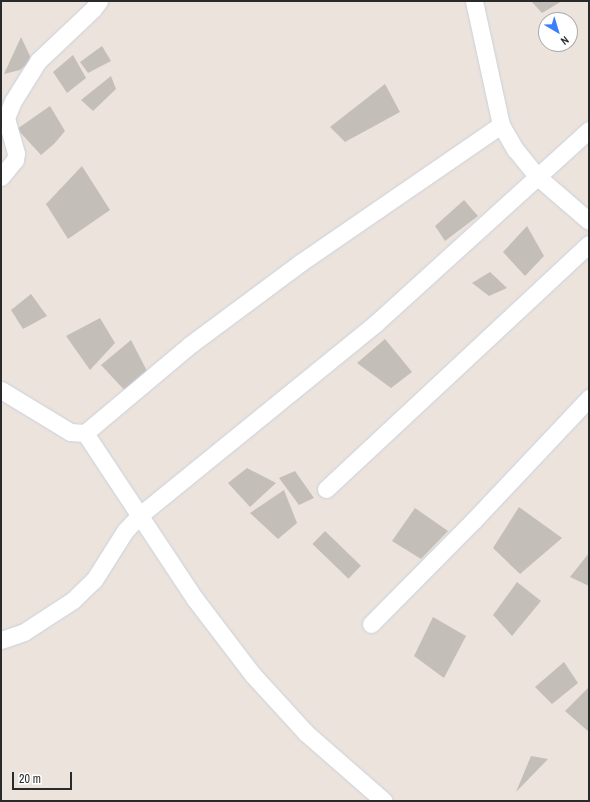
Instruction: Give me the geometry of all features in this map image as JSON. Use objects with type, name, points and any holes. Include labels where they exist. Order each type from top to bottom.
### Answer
[{"type":"street","points":[[1,177],[15,160],[16,153],[6,118],[13,101],[38,61],[93,9],[99,1]]},
{"type":"street","points":[[474,1],[501,125],[515,149],[538,177],[589,221]]},
{"type":"street","points":[[1,390],[70,432],[86,433],[191,344],[300,263],[501,125]]},
{"type":"street","points":[[1,640],[24,632],[73,600],[94,580],[125,531],[140,515],[376,323],[589,130]]},
{"type":"street","points":[[326,489],[589,244]]},
{"type":"street","points":[[370,624],[469,526],[589,398]]},
{"type":"street","points":[[86,433],[195,599],[252,675],[306,732],[384,801]]},
{"type":"building","points":[[531,1],[562,1],[544,12],[541,12]]},
{"type":"building","points":[[21,37],[32,60],[20,70],[4,74]]},
{"type":"building","points":[[102,46],[111,61],[88,73],[80,62]]},
{"type":"building","points":[[73,55],[86,78],[67,93],[53,72]]},
{"type":"building","points":[[111,76],[116,89],[93,111],[81,100]]},
{"type":"building","points":[[385,84],[400,112],[345,142],[330,127]]},
{"type":"building","points":[[50,106],[65,131],[54,144],[41,155],[17,129]]},
{"type":"building","points":[[82,166],[110,210],[68,239],[46,204]]},
{"type":"building","points":[[464,200],[478,216],[445,241],[435,226]]},
{"type":"building","points":[[527,226],[544,256],[525,276],[503,252]]},
{"type":"building","points":[[490,272],[507,288],[489,296],[472,283]]},
{"type":"building","points":[[31,294],[47,316],[23,329],[11,310]]},
{"type":"building","points":[[100,318],[115,343],[90,370],[66,336]]},
{"type":"building","points":[[385,339],[412,372],[391,388],[357,363]]},
{"type":"building","points":[[131,340],[147,371],[129,395],[101,365]]},
{"type":"building","points":[[247,468],[276,483],[250,507],[228,483]]},
{"type":"building","points":[[295,471],[314,498],[299,505],[279,478]]},
{"type":"building","points":[[284,490],[297,523],[278,539],[250,513]]},
{"type":"building","points":[[519,507],[562,538],[520,574],[493,548]]},
{"type":"building","points":[[415,508],[448,531],[421,559],[392,541]]},
{"type":"building","points":[[325,531],[361,566],[348,579],[312,544]]},
{"type":"building","points":[[589,553],[589,586],[570,577]]},
{"type":"building","points":[[517,582],[541,601],[512,636],[493,615]]},
{"type":"building","points":[[433,617],[466,636],[444,678],[414,656]]},
{"type":"building","points":[[564,662],[578,683],[552,704],[535,687]]},
{"type":"building","points":[[589,687],[589,732],[565,711]]},
{"type":"building","points":[[531,756],[548,759],[516,792]]}]
